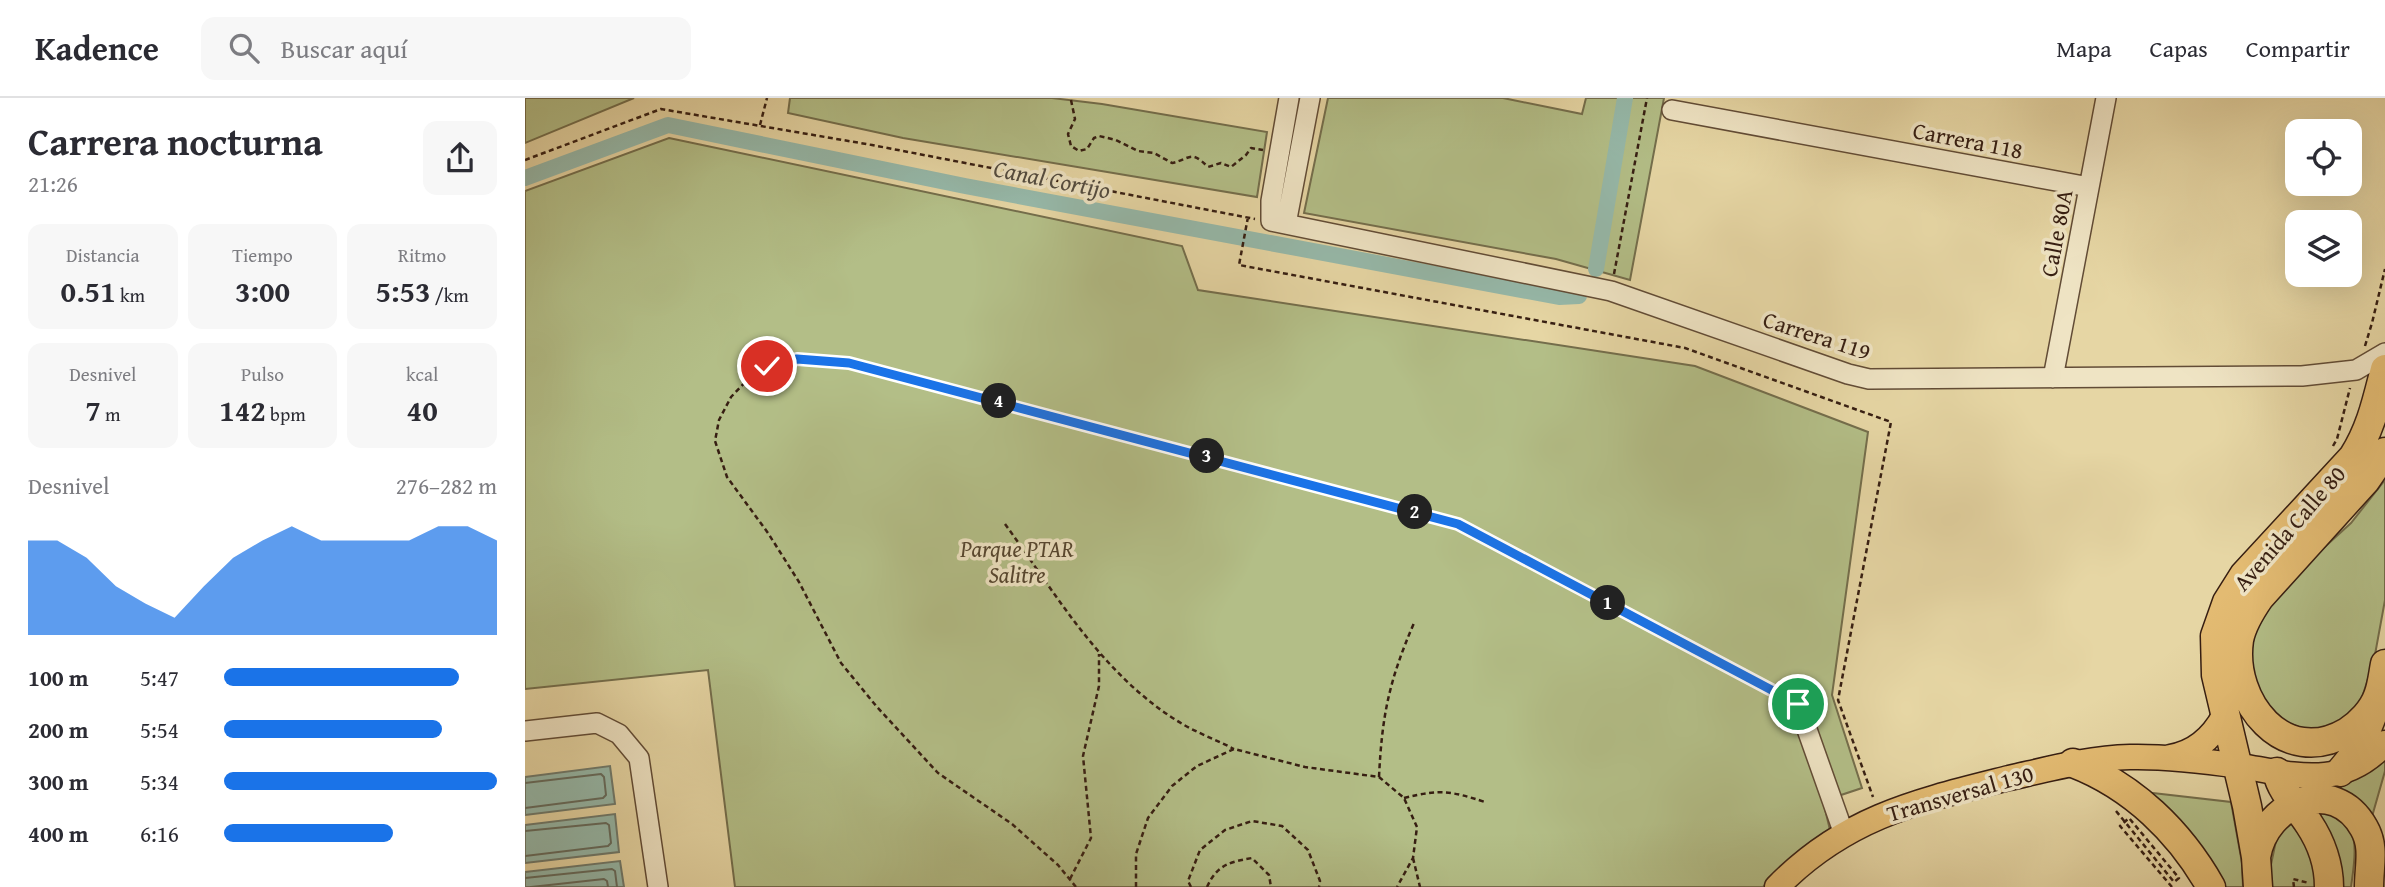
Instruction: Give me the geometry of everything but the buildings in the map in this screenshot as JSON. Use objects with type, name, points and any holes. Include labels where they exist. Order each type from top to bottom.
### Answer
[{"type":"highway","name":"Avenida Calle 80","points":[[2259,887],[2256,857],[2238,766],[2224,716],[2214,655],[2215,636],[2227,602],[2254,562],[2353,457],[2369,427],[2385,369]]},
{"type":"highway","name":"Avenida Calle 80","points":[[2385,452],[2366,480],[2260,597],[2249,613],[2239,640],[2238,667],[2242,685],[2259,716],[2271,730],[2295,741],[2319,742],[2337,737],[2361,721],[2378,697],[2385,664]]},
{"type":"highway","points":[[2340,772],[2359,749],[2378,697]]},
{"type":"highway","points":[[2073,763],[2107,778],[2150,809],[2186,848],[2211,887]]},
{"type":"highway","points":[[2277,772],[2283,791],[2309,824],[2319,843],[2329,887]]},
{"type":"highway","points":[[2256,857],[2268,825],[2284,810],[2306,800],[2333,802],[2356,817],[2364,828],[2372,854],[2371,887]]},
{"type":"highway","points":[[2371,887],[2385,828]]},
{"type":"main road","name":"Transversal 130","points":[[2166,758],[2178,756],[2199,746],[2214,732],[2224,716]]},
{"type":"main road","name":"Transversal 130","points":[[1777,887],[1802,863],[1844,834],[1879,815],[1926,800],[2073,763],[2131,757],[2166,758],[2319,777],[2340,772],[2368,758],[2385,743]]},
{"type":"street","points":[[1289,98],[1271,221],[1286,224],[1310,98]]},
{"type":"street","name":"Calle 80A","points":[[2053,378],[2106,98]]},
{"type":"street","name":"Carrera 118","points":[[1672,110],[2089,187]]},
{"type":"street","name":"Carrera 119","points":[[1286,224],[1611,291],[1869,379],[2302,376],[2356,370],[2385,353]]},
{"type":"street","points":[[1798,704],[1844,834]]},
{"type":"street","points":[[525,731],[597,723],[619,734],[639,758],[658,887]]},
{"type":"path","points":[[760,126],[767,98]]},
{"type":"path","points":[[1611,291],[1647,98]]},
{"type":"path","points":[[1071,100],[1075,119],[1068,134],[1071,146],[1079,151],[1087,149],[1094,138],[1099,136],[1116,140],[1138,151],[1154,153],[1172,163],[1191,156],[1199,158],[1208,167],[1221,163],[1231,167],[1254,148],[1279,155]]},
{"type":"path","points":[[525,160],[661,109],[872,145],[1248,218],[1239,265],[1685,348],[1891,422],[1838,700],[1879,815]]},
{"type":"path","points":[[2372,323],[2385,269]]},
{"type":"path","points":[[1076,887],[1058,865],[1012,824],[939,773],[877,708],[841,663],[799,582],[768,533],[727,477],[715,441],[719,419],[731,397],[749,378],[767,366],[797,359],[849,363],[1458,524],[1798,704]]},
{"type":"path","points":[[1005,524],[1099,654],[1134,689],[1177,721],[1234,749],[1305,767],[1379,778],[1404,798],[1417,827],[1413,858],[1420,887]]},
{"type":"path","points":[[1379,778],[1381,727],[1387,697],[1396,663],[1413,623]]},
{"type":"path","points":[[1070,879],[1091,838],[1083,756],[1100,686],[1099,654]]},
{"type":"path","points":[[1136,887],[1136,854],[1148,818],[1180,779],[1197,766],[1234,749]]},
{"type":"path","points":[[1404,798],[1424,793],[1453,792],[1485,802]]},
{"type":"path","points":[[2109,802],[2125,822],[2133,832],[2174,882],[2179,878],[2129,818],[2120,826],[2172,887]]},
{"type":"path","points":[[1191,887],[1188,881],[1200,850],[1225,830],[1252,821],[1282,826],[1308,850],[1320,881],[1319,887]]},
{"type":"path","points":[[1207,887],[1212,876],[1229,862],[1252,858],[1269,875],[1271,887]]},
{"type":"path","points":[[1397,887],[1413,858]]},
{"type":"green space","points":[[525,98],[634,98],[525,143]]},
{"type":"green space","points":[[790,98],[1052,98],[1267,132],[1257,197],[903,138],[788,113]]},
{"type":"green space","points":[[1328,98],[1503,98],[1582,114],[1586,98],[1664,98],[1630,280],[1556,259],[1304,213]]},
{"type":"green space","name":"Parque PTAR Salitre","points":[[669,138],[1182,246],[1198,290],[1695,366],[1868,432],[1832,695],[1862,788],[1823,801],[1830,830],[1785,865],[1763,887],[735,887],[708,670],[525,689],[525,191]]},
{"type":"green space","points":[[2385,480],[2385,600],[2374,660],[2359,707],[2352,716],[2319,734],[2268,716],[2249,668],[2255,630],[2260,617],[2306,564],[2351,523]]},
{"type":"green space","points":[[2385,757],[2385,771],[2369,827],[2285,785],[2327,786],[2351,781],[2362,776]]},
{"type":"green space","points":[[2144,792],[2231,802],[2242,863],[2243,887],[2225,887]]},
{"type":"green space","points":[[2312,810],[2334,815],[2349,828],[2354,846],[2351,887],[2338,887]]},
{"type":"green space","points":[[2292,819],[2309,847],[2319,887],[2270,887],[2269,874],[2277,836]]},
{"type":"water","points":[[610,766],[615,804],[525,815],[525,777]]},
{"type":"water","points":[[615,814],[619,852],[525,863],[525,825]]},
{"type":"water","points":[[620,861],[624,887],[525,887],[525,872]]},
{"type":"waterway","name":"Canal Cortijo","points":[[1596,269],[1625,98]]},
{"type":"waterway","name":"Canal Cortijo","points":[[525,178],[668,125],[965,186],[1559,297],[1579,296]]},
{"type":"route","points":[[767,366],[797,359],[849,363],[1458,524],[1798,704]]}]
